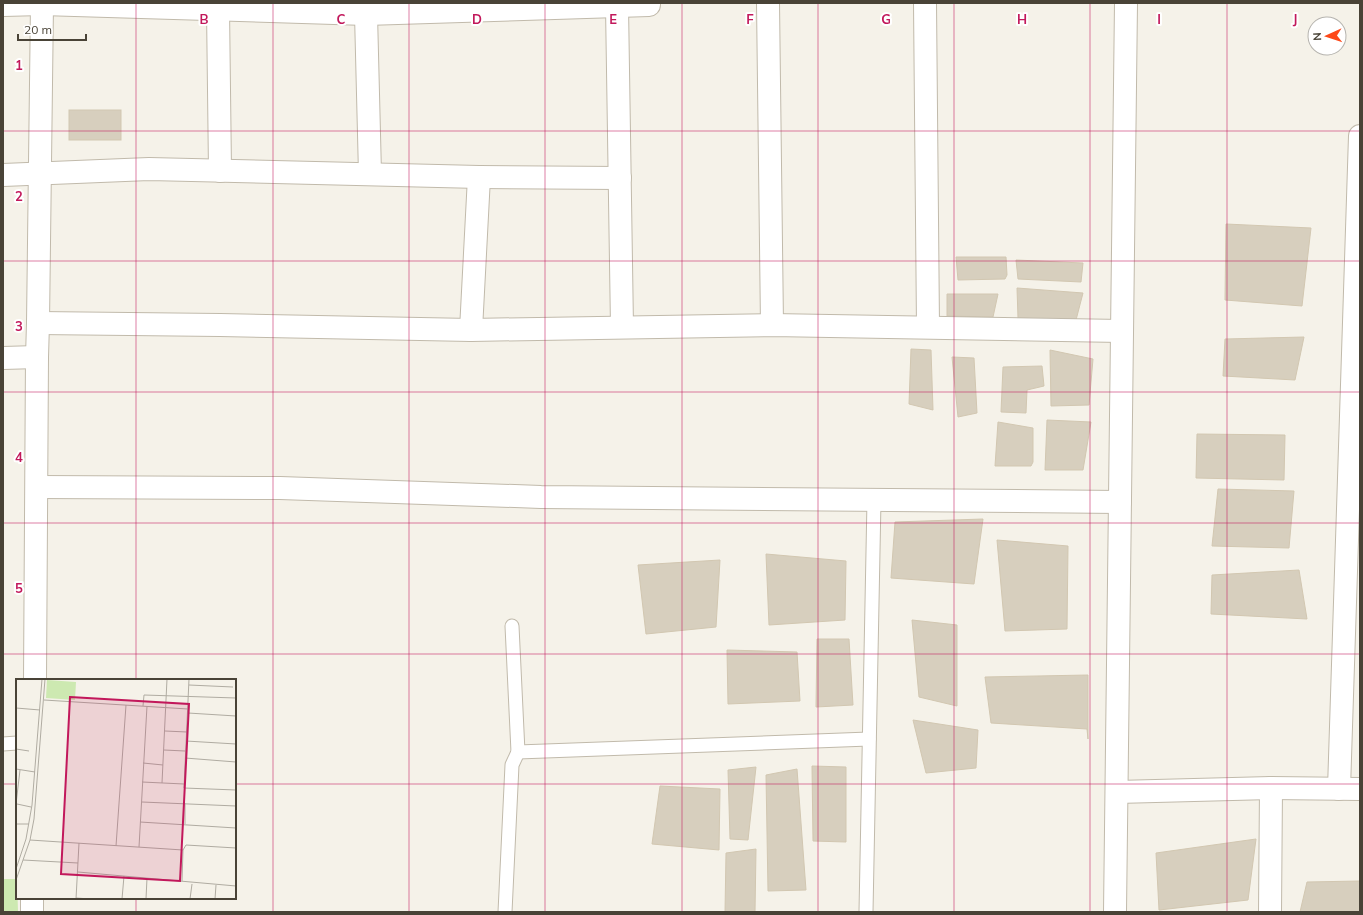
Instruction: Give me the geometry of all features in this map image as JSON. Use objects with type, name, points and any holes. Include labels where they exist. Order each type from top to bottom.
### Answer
[{"type":"street","points":[[3,5],[70,4],[218,9],[291,7],[366,14],[423,7],[617,6],[649,5],[649,3]]},
{"type":"street","points":[[768,3],[772,325]]},
{"type":"street","points":[[925,3],[928,327]]},
{"type":"street","points":[[1115,912],[1126,3]]},
{"type":"street","points":[[35,679],[37,357],[42,4]]},
{"type":"street","points":[[617,6],[622,327]]},
{"type":"street","points":[[218,9],[220,171]]},
{"type":"street","points":[[366,14],[370,174]]},
{"type":"street","points":[[1117,792],[1271,788],[1349,789],[1360,136]]},
{"type":"street","points":[[3,175],[149,169],[479,177],[620,178]]},
{"type":"street","points":[[471,330],[479,177]]},
{"type":"street","points":[[38,323],[471,330],[772,325],[1122,331]]},
{"type":"street","points":[[3,358],[37,357]]},
{"type":"street","points":[[37,486],[280,488],[541,497],[1120,502]]},
{"type":"street","points":[[1270,912],[1271,788]]},
{"type":"street","points":[[32,899],[32,912]]},
{"type":"lane","points":[[866,912],[874,500]]},
{"type":"lane","points":[[506,912],[512,765],[518,752],[512,626]]},
{"type":"lane","points":[[518,752],[869,739]]},
{"type":"lane","points":[[3,744],[16,744]]},
{"type":"green space","points":[[3,879],[16,879],[16,899],[18,899],[18,912],[3,912]]},
{"type":"building","points":[[69,110],[121,110],[121,140],[69,140]]},
{"type":"building","points":[[1226,224],[1311,228],[1302,306],[1225,300]]},
{"type":"building","points":[[956,257],[1006,257],[1007,275],[1005,279],[958,280]]},
{"type":"building","points":[[1016,260],[1083,263],[1081,282],[1018,279]]},
{"type":"building","points":[[1017,288],[1083,293],[1076,320],[1018,318]]},
{"type":"building","points":[[947,294],[998,294],[993,317],[947,316]]},
{"type":"building","points":[[1304,337],[1295,380],[1223,376],[1225,339]]},
{"type":"building","points":[[911,349],[931,350],[933,410],[909,404]]},
{"type":"building","points":[[1050,350],[1093,359],[1089,405],[1051,406]]},
{"type":"building","points":[[952,357],[974,358],[977,413],[958,417]]},
{"type":"building","points":[[1042,366],[1044,386],[1027,390],[1026,413],[1001,412],[1003,367]]},
{"type":"building","points":[[1047,420],[1091,422],[1083,470],[1045,470]]},
{"type":"building","points":[[998,422],[1033,428],[1033,462],[1031,466],[995,466]]},
{"type":"building","points":[[1197,434],[1285,435],[1284,480],[1196,478]]},
{"type":"building","points":[[1218,489],[1294,491],[1289,548],[1212,546]]},
{"type":"building","points":[[983,519],[974,584],[891,578],[895,522]]},
{"type":"building","points":[[997,540],[1068,546],[1067,629],[1005,631]]},
{"type":"building","points":[[766,554],[846,561],[845,620],[769,625]]},
{"type":"building","points":[[720,560],[716,627],[646,634],[638,565]]},
{"type":"building","points":[[1299,570],[1307,619],[1211,614],[1212,575]]},
{"type":"building","points":[[912,620],[957,625],[957,706],[919,697]]},
{"type":"building","points":[[817,639],[849,639],[853,705],[816,707]]},
{"type":"building","points":[[727,650],[797,652],[800,701],[728,704]]},
{"type":"building","points":[[1088,675],[1088,739],[1087,729],[991,723],[985,677]]},
{"type":"building","points":[[913,720],[978,730],[976,768],[926,773]]},
{"type":"building","points":[[812,766],[846,767],[846,842],[813,841]]},
{"type":"building","points":[[756,767],[748,840],[730,839],[728,770]]},
{"type":"building","points":[[797,769],[806,890],[768,891],[766,775]]},
{"type":"building","points":[[660,786],[720,789],[719,850],[652,844]]},
{"type":"building","points":[[1256,839],[1248,900],[1159,910],[1156,853]]},
{"type":"building","points":[[756,849],[755,912],[725,912],[726,853]]},
{"type":"building","points":[[1360,881],[1360,912],[1300,912],[1307,882]]}]
